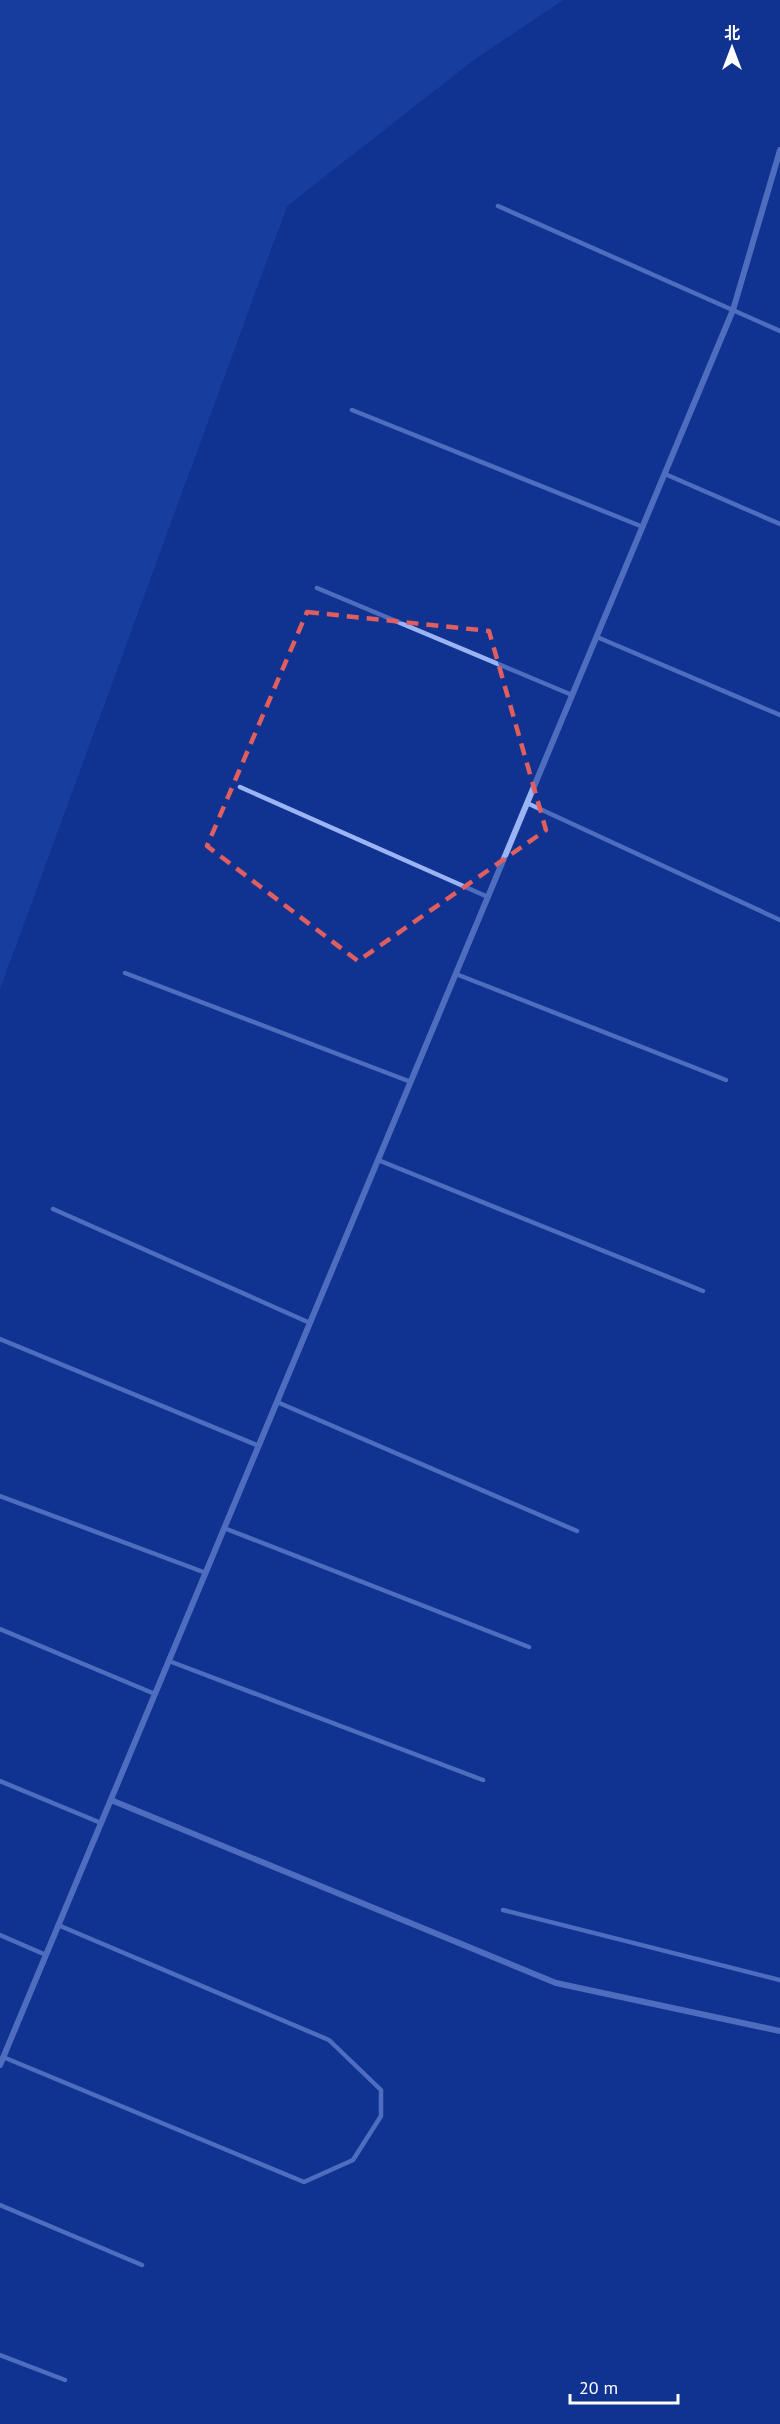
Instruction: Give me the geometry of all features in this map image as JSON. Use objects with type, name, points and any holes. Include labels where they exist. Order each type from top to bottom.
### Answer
[{"type":"street","points":[[0,2065],[733,310],[780,150]]},
{"type":"street","points":[[111,1800],[556,1983],[780,2031]]},
{"type":"lane","points":[[498,206],[780,331]]},
{"type":"lane","points":[[352,410],[643,526]]},
{"type":"lane","points":[[665,474],[780,524]]},
{"type":"lane","points":[[317,588],[572,695]]},
{"type":"lane","points":[[597,637],[780,715]]},
{"type":"lane","points":[[240,787],[488,897]]},
{"type":"lane","points":[[527,803],[780,920]]},
{"type":"lane","points":[[125,973],[411,1082]]},
{"type":"lane","points":[[456,974],[726,1080]]},
{"type":"lane","points":[[378,1160],[703,1291]]},
{"type":"lane","points":[[53,1209],[310,1323]]},
{"type":"lane","points":[[0,1339],[259,1446]]},
{"type":"lane","points":[[277,1402],[577,1531]]},
{"type":"lane","points":[[0,1496],[206,1573]]},
{"type":"lane","points":[[224,1528],[529,1647]]},
{"type":"lane","points":[[0,1629],[155,1694]]},
{"type":"lane","points":[[169,1661],[483,1780]]},
{"type":"lane","points":[[0,1781],[101,1823]]},
{"type":"lane","points":[[503,1910],[780,1980]]},
{"type":"lane","points":[[3,2057],[304,2182],[353,2160],[381,2116],[381,2090],[329,2040],[58,1925]]},
{"type":"lane","points":[[0,1935],[46,1955]]},
{"type":"lane","points":[[0,2205],[142,2265]]},
{"type":"lane","points":[[0,2355],[65,2380]]},
{"type":"highlighted area","points":[[307,612],[489,631],[546,830],[358,961],[207,846]]},
{"type":"shaded area","points":[[0,0],[563,0],[475,59],[287,206],[0,989]]}]
